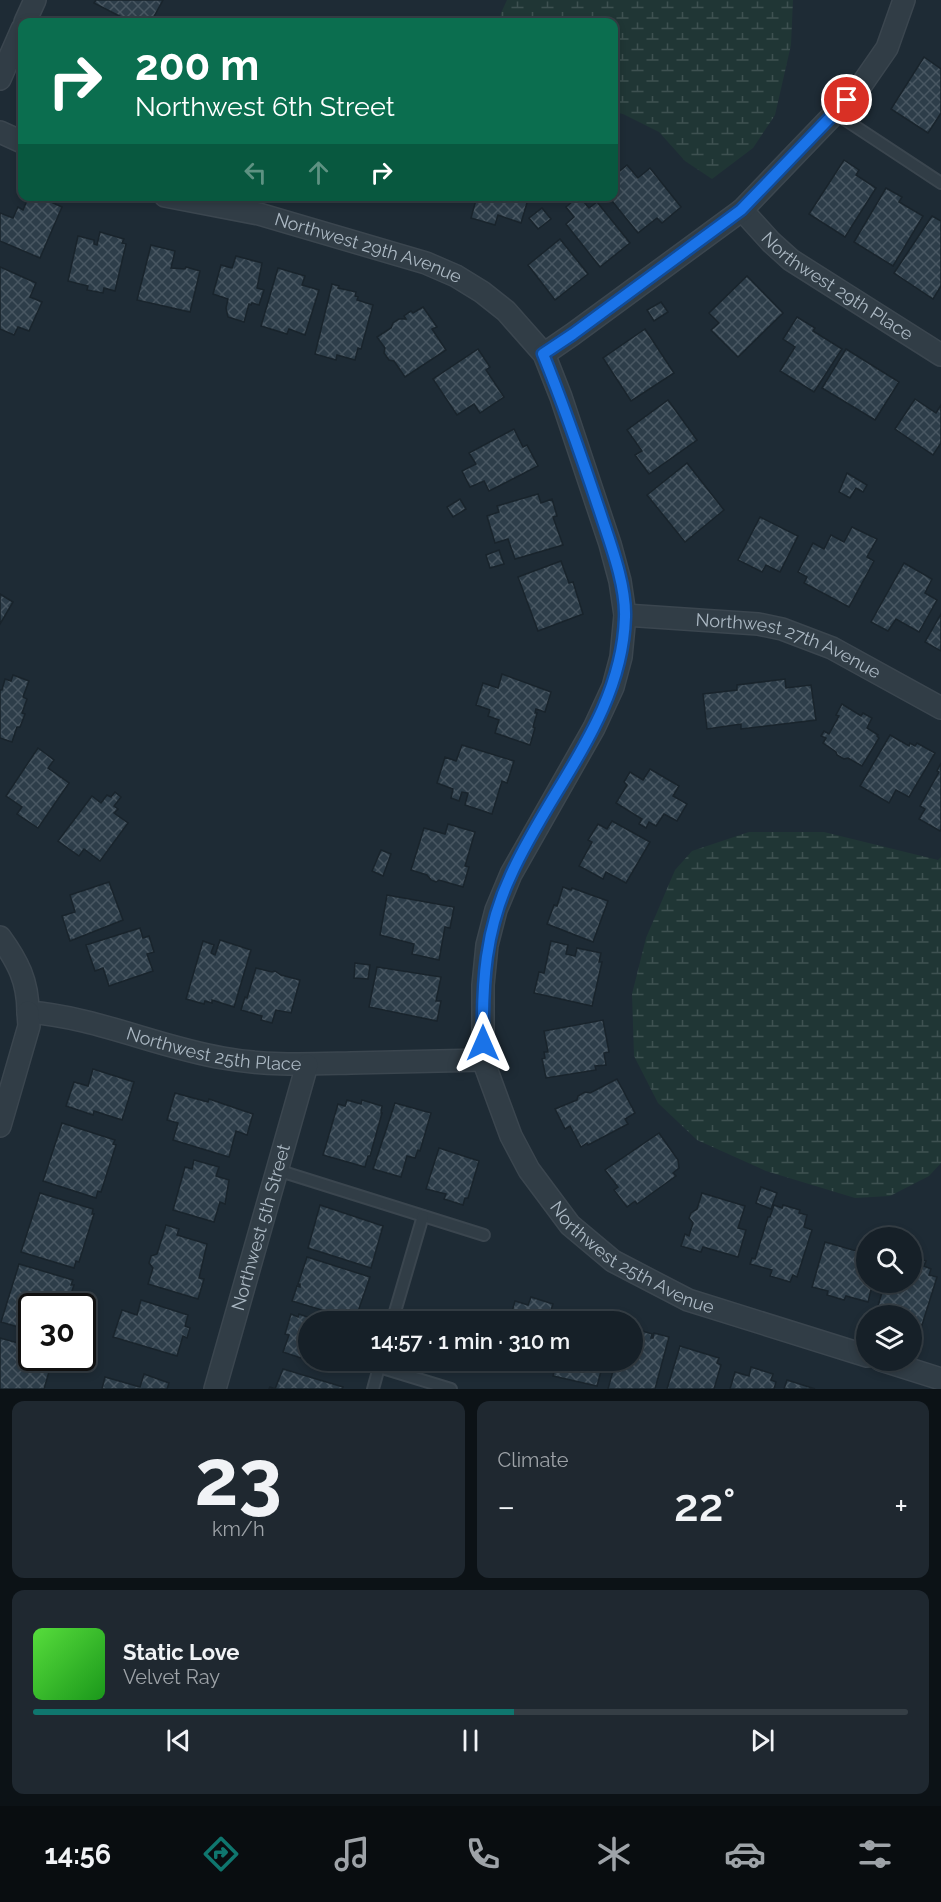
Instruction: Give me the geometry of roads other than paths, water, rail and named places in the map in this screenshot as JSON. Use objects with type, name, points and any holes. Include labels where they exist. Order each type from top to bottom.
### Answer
[{"type":"street","points":[[27,18],[35,0]]},
{"type":"street","points":[[543,354],[582,328],[741,210],[860,87],[874,69],[887,48],[904,0]]},
{"type":"street","points":[[0,79],[18,37]]},
{"type":"street","points":[[0,132],[18,140]]},
{"type":"street","name":"Northwest 29th Avenue","points":[[191,201],[259,214],[426,263],[456,276],[482,292],[506,311],[543,354],[565,408],[620,581],[625,615],[621,657],[613,687],[594,728],[511,874],[496,910],[487,945],[483,985],[483,1060]]},
{"type":"street","name":"Northwest 29th Place","points":[[741,210],[791,260],[941,355]]},
{"type":"street","name":"Northwest 27th Avenue","points":[[625,615],[758,624],[782,628],[832,648],[941,708]]},
{"type":"street","points":[[0,937],[12,954],[28,993],[29,1026],[0,1125]]},
{"type":"street","name":"Northwest 25th Place","points":[[28,1012],[57,1014],[81,1019],[221,1058],[261,1064],[307,1065],[483,1060]]},
{"type":"street","name":"Northwest 25th Avenue","points":[[483,1060],[511,1136],[529,1170],[570,1225],[614,1261],[688,1300],[856,1353]]},
{"type":"street","name":"Northwest 5th Street","points":[[215,1389],[307,1065]]},
{"type":"street","points":[[916,1371],[941,1379]]},
{"type":"lane","points":[[835,113],[941,183]]},
{"type":"lane","points":[[278,1170],[484,1235]]},
{"type":"lane","points":[[395,1311],[423,1216]]},
{"type":"lane","points":[[373,1389],[378,1371]]},
{"type":"lane","points":[[400,1371],[451,1389]]}]
